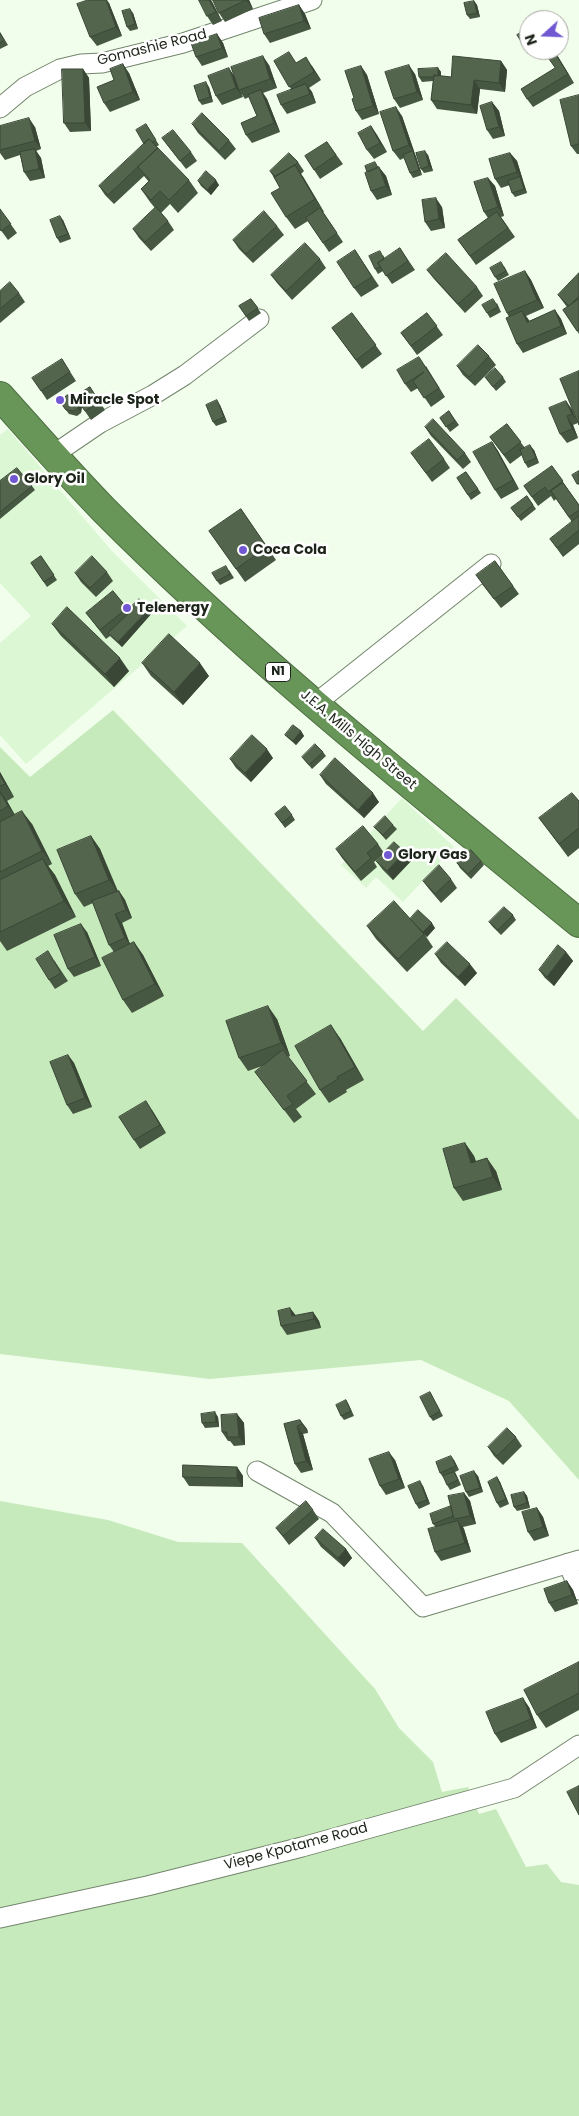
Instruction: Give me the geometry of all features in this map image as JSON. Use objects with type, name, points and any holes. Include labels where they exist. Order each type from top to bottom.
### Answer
[{"type":"highway","name":"J.E.A. Mills High Street","points":[[0,396],[102,508],[158,563],[315,704],[579,923]]},
{"type":"street","name":"Gomashie Road","points":[[0,108],[25,87],[60,69],[81,64],[102,63],[183,42],[312,0]]},
{"type":"street","points":[[53,455],[100,423],[153,395],[185,375],[259,319]]},
{"type":"street","points":[[315,704],[491,564]]},
{"type":"street","points":[[257,1471],[332,1513],[423,1607],[574,1562],[579,1590]]},
{"type":"street","name":"Viepe Kpotame Road","points":[[0,1918],[147,1886],[293,1850],[458,1802],[514,1788],[579,1745]]},
{"type":"shaded area","points":[[8,429],[110,549],[187,626],[26,764],[0,735],[0,643],[31,616],[0,583],[0,435]]},
{"type":"shaded area","points":[[113,710],[423,1031],[456,998],[579,1120],[579,1480],[509,1401],[421,1360],[210,1379],[0,1354],[0,747],[30,777]]},
{"type":"shaded area","points":[[402,798],[454,847],[403,902],[376,877],[366,888],[341,865]]},
{"type":"shaded area","points":[[0,1501],[108,1520],[178,1542],[242,1543],[375,1689],[399,1728],[433,1762],[442,1792],[468,1787],[479,1814],[496,1809],[526,1867],[547,1864],[561,1882],[579,1885],[579,2116],[0,2116]]},
{"type":"building","points":[[88,0],[106,0],[116,27],[90,37],[77,4]]},
{"type":"building","points":[[199,0],[209,0],[216,12],[207,16]]},
{"type":"building","points":[[213,0],[246,0],[219,13]]},
{"type":"building","points":[[474,1],[477,13],[467,15],[464,3]]},
{"type":"building","points":[[299,5],[304,21],[264,34],[259,18]]},
{"type":"building","points":[[130,9],[135,24],[127,27],[122,11]]},
{"type":"building","points":[[0,33],[4,40],[0,43]]},
{"type":"building","points":[[217,34],[222,48],[196,57],[191,43]]},
{"type":"building","points":[[289,52],[296,63],[306,57],[314,72],[289,87],[274,61]]},
{"type":"building","points":[[263,56],[270,79],[239,90],[231,67]]},
{"type":"building","points":[[453,56],[501,61],[499,83],[474,80],[471,105],[431,100],[434,75],[451,77]]},
{"type":"building","points":[[550,60],[559,60],[568,74],[527,99],[521,89],[555,68]]},
{"type":"building","points":[[123,64],[133,92],[104,103],[97,87],[114,80],[110,69]]},
{"type":"building","points":[[409,65],[417,92],[394,99],[385,72]]},
{"type":"building","points":[[361,66],[373,106],[356,111],[352,99],[354,98],[345,71]]},
{"type":"building","points":[[229,68],[236,88],[216,96],[208,76]]},
{"type":"building","points":[[438,68],[438,76],[419,77],[418,69]]},
{"type":"building","points":[[62,69],[83,69],[85,123],[64,123]]},
{"type":"building","points":[[206,82],[210,97],[199,101],[194,86]]},
{"type":"building","points":[[306,84],[310,94],[281,105],[277,95]]},
{"type":"building","points":[[261,90],[274,123],[246,135],[241,123],[257,116],[248,95]]},
{"type":"building","points":[[579,95],[579,144],[571,146],[560,100]]},
{"type":"building","points":[[492,102],[499,127],[487,130],[480,106]]},
{"type":"building","points":[[396,107],[409,145],[393,151],[380,112]]},
{"type":"building","points":[[202,113],[229,140],[219,151],[192,124]]},
{"type":"building","points":[[29,118],[35,141],[0,150],[0,126]]},
{"type":"building","points":[[146,124],[156,140],[152,142],[149,139],[144,144],[136,130]]},
{"type":"building","points":[[371,126],[380,143],[367,150],[358,133]]},
{"type":"building","points":[[173,130],[191,152],[180,161],[162,138]]},
{"type":"building","points":[[149,139],[158,148],[108,195],[99,186]]},
{"type":"building","points":[[327,142],[336,155],[314,170],[305,156]]},
{"type":"building","points":[[158,148],[189,180],[169,200],[160,191],[151,200],[141,189],[150,180],[138,167]]},
{"type":"building","points":[[35,149],[39,169],[24,172],[20,152]]},
{"type":"building","points":[[413,151],[419,170],[410,173],[403,155]]},
{"type":"building","points":[[425,151],[429,166],[421,169],[416,153]]},
{"type":"building","points":[[289,153],[298,162],[275,177],[270,171]]},
{"type":"building","points":[[510,153],[517,172],[495,179],[489,159]]},
{"type":"building","points":[[375,162],[378,168],[367,172],[365,166]]},
{"type":"building","points":[[295,165],[315,199],[286,217],[271,193],[280,188],[274,177]]},
{"type":"building","points":[[379,167],[386,186],[371,191],[365,173]]},
{"type":"building","points":[[206,171],[216,180],[207,190],[198,181]]},
{"type":"building","points":[[520,177],[524,189],[512,193],[508,181]]},
{"type":"building","points":[[488,178],[498,207],[484,212],[474,182]]},
{"type":"building","points":[[436,198],[439,219],[425,222],[422,200]]},
{"type":"building","points":[[156,207],[168,221],[145,242],[133,229]]},
{"type":"building","points":[[320,208],[337,233],[323,243],[306,218]]},
{"type":"building","points":[[0,209],[11,224],[1,231],[0,229]]},
{"type":"building","points":[[264,211],[277,226],[246,254],[233,240]]},
{"type":"building","points":[[497,212],[508,228],[470,256],[458,240]]},
{"type":"building","points":[[60,216],[68,234],[57,238],[50,220]]},
{"type":"building","points":[[305,243],[320,259],[286,291],[271,275]]},
{"type":"building","points":[[400,248],[408,261],[386,276],[378,263]]},
{"type":"building","points":[[355,250],[372,277],[354,288],[337,262]]},
{"type":"building","points":[[380,251],[384,259],[378,263],[380,267],[375,269],[369,256]]},
{"type":"building","points":[[446,253],[477,287],[458,304],[427,270]]},
{"type":"building","points":[[501,262],[506,271],[495,277],[490,268]]},
{"type":"building","points":[[525,271],[537,300],[507,313],[494,284]]},
{"type":"building","points":[[579,273],[579,296],[569,306],[558,295]]},
{"type":"building","points":[[10,282],[19,293],[0,309],[0,291]]},
{"type":"building","points":[[251,299],[258,308],[246,316],[239,306]]},
{"type":"building","points":[[493,299],[498,307],[487,313],[482,305]]},
{"type":"building","points":[[579,299],[579,329],[577,331],[563,310]]},
{"type":"building","points":[[555,310],[561,326],[517,344],[506,318],[522,311],[527,322]]},
{"type":"building","points":[[352,313],[376,345],[356,360],[332,328]]},
{"type":"building","points":[[427,313],[437,326],[411,346],[401,333]]},
{"type":"building","points":[[478,345],[489,356],[469,377],[457,366]]},
{"type":"building","points":[[419,357],[439,388],[424,398],[413,381],[424,372],[405,384],[397,370]]},
{"type":"building","points":[[62,359],[70,372],[41,391],[32,378]]},
{"type":"building","points":[[495,368],[503,377],[493,387],[485,377]]},
{"type":"building","points":[[579,371],[579,425],[560,379]]},
{"type":"building","points":[[90,387],[99,401],[85,411],[75,397]]},
{"type":"building","points":[[67,395],[76,396],[79,403],[78,408],[74,411],[66,410],[63,406],[62,402]]},
{"type":"building","points":[[217,400],[224,417],[213,422],[206,405]]},
{"type":"building","points":[[566,401],[572,414],[567,416],[572,429],[560,434],[549,408]]},
{"type":"building","points":[[449,411],[455,421],[446,427],[440,418]]},
{"type":"building","points":[[433,419],[465,453],[457,460],[425,427]]},
{"type":"building","points":[[507,424],[521,442],[504,455],[490,437]]},
{"type":"building","points":[[429,439],[444,459],[426,473],[411,453]]},
{"type":"building","points":[[492,442],[513,480],[495,490],[473,452]]},
{"type":"building","points":[[530,445],[536,458],[525,463],[520,450]]},
{"type":"building","points":[[552,466],[563,481],[548,492],[545,487],[532,497],[524,486]]},
{"type":"building","points":[[17,468],[32,486],[0,512],[0,481]]},
{"type":"building","points":[[579,471],[579,484],[577,484],[572,475]]},
{"type":"building","points":[[466,472],[478,489],[468,495],[457,478]]},
{"type":"building","points":[[563,483],[579,505],[579,510],[569,517],[551,491]]},
{"type":"building","points":[[527,496],[533,505],[518,517],[511,508]]},
{"type":"building","points":[[241,509],[267,547],[236,569],[209,531]]},
{"type":"building","points":[[579,516],[579,530],[557,548],[550,539]]},
{"type":"building","points":[[41,556],[54,575],[44,582],[31,563]]},
{"type":"building","points":[[92,556],[107,572],[90,588],[75,573]]},
{"type":"building","points":[[495,561],[513,586],[494,599],[476,575]]},
{"type":"building","points":[[226,566],[230,574],[217,581],[212,573]]},
{"type":"building","points":[[113,591],[127,608],[100,630],[86,613]]},
{"type":"building","points":[[139,599],[149,609],[118,642],[108,633],[130,612],[128,610]]},
{"type":"building","points":[[67,607],[120,658],[105,674],[52,624]]},
{"type":"building","points":[[169,634],[200,663],[174,692],[142,663]]},
{"type":"building","points":[[293,725],[301,731],[293,741],[285,735]]},
{"type":"building","points":[[252,735],[267,749],[245,773],[230,759]]},
{"type":"building","points":[[315,744],[323,752],[309,765],[302,757]]},
{"type":"building","points":[[335,758],[373,793],[358,810],[320,775]]},
{"type":"building","points":[[0,775],[5,784],[0,786]]},
{"type":"building","points":[[0,792],[8,806],[0,811]]},
{"type":"building","points":[[572,793],[579,801],[579,828],[559,844],[539,818]]},
{"type":"building","points":[[285,806],[292,815],[282,823],[275,814]]},
{"type":"building","points":[[22,811],[42,851],[0,872],[0,822]]},
{"type":"building","points":[[385,816],[393,825],[383,835],[374,827]]},
{"type":"building","points":[[363,826],[378,844],[367,853],[371,858],[355,872],[336,849]]},
{"type":"building","points":[[91,836],[109,880],[75,894],[57,850]]},
{"type":"building","points":[[394,842],[405,852],[387,871],[376,861]]},
{"type":"building","points":[[471,850],[481,861],[468,874],[457,863]]},
{"type":"building","points":[[43,859],[64,901],[0,932],[0,880]]},
{"type":"building","points":[[439,865],[451,879],[435,894],[423,881]]},
{"type":"building","points":[[119,891],[126,910],[115,914],[125,938],[109,945],[92,901]]},
{"type":"building","points":[[394,901],[424,934],[398,959],[367,926]]},
{"type":"building","points":[[504,907],[513,915],[498,930],[489,922]]},
{"type":"building","points":[[418,910],[432,923],[423,932],[410,919]]},
{"type":"building","points":[[81,924],[95,957],[68,969],[54,935]]},
{"type":"building","points":[[134,942],[155,984],[123,1000],[102,958]]},
{"type":"building","points":[[447,942],[470,964],[458,977],[435,954]]},
{"type":"building","points":[[558,945],[566,952],[547,977],[539,970]]},
{"type":"building","points":[[48,951],[61,973],[49,980],[36,959]]},
{"type":"building","points":[[268,1006],[281,1043],[239,1058],[226,1021]]},
{"type":"building","points":[[331,1025],[355,1067],[337,1077],[338,1079],[320,1090],[295,1046]]},
{"type":"building","points":[[283,1050],[307,1081],[287,1096],[293,1104],[284,1110],[255,1072]]},
{"type":"building","points":[[68,1055],[85,1098],[67,1105],[50,1062]]},
{"type":"building","points":[[146,1101],[160,1125],[134,1140],[119,1117]]},
{"type":"building","points":[[465,1143],[471,1163],[487,1158],[493,1177],[454,1188],[443,1149]]},
{"type":"building","points":[[290,1308],[292,1316],[313,1312],[314,1319],[281,1326],[278,1311]]},
{"type":"building","points":[[430,1392],[440,1411],[430,1417],[420,1397]]},
{"type":"building","points":[[346,1400],[351,1411],[341,1416],[336,1405]]},
{"type":"building","points":[[215,1412],[216,1422],[202,1423],[201,1414]]},
{"type":"building","points":[[237,1414],[239,1437],[227,1437],[227,1432],[222,1432],[221,1415]]},
{"type":"building","points":[[300,1420],[302,1424],[297,1426],[306,1461],[295,1464],[284,1424]]},
{"type":"building","points":[[507,1428],[516,1437],[497,1456],[488,1447]]},
{"type":"building","points":[[389,1452],[399,1479],[380,1486],[369,1459]]},
{"type":"building","points":[[451,1456],[456,1466],[440,1473],[436,1462]]},
{"type":"building","points":[[183,1465],[237,1467],[237,1478],[183,1477]]},
{"type":"building","points":[[474,1471],[480,1488],[466,1492],[460,1476]]},
{"type":"building","points":[[454,1472],[458,1480],[447,1485],[443,1476]]},
{"type":"building","points":[[497,1477],[506,1499],[497,1503],[488,1482]]},
{"type":"building","points":[[420,1481],[427,1500],[416,1504],[408,1486]]},
{"type":"building","points":[[524,1492],[527,1503],[514,1507],[511,1495]]},
{"type":"building","points":[[464,1493],[470,1516],[454,1519],[448,1496]]},
{"type":"building","points":[[306,1501],[313,1510],[283,1536],[276,1528]]},
{"type":"building","points":[[451,1506],[453,1516],[433,1524],[430,1514]]},
{"type":"building","points":[[537,1508],[543,1527],[528,1532],[522,1512]]},
{"type":"building","points":[[458,1521],[465,1543],[435,1552],[428,1529]]},
{"type":"building","points":[[323,1529],[346,1549],[338,1558],[315,1538]]},
{"type":"building","points":[[567,1581],[572,1595],[549,1603],[544,1589]]},
{"type":"building","points":[[579,1662],[579,1693],[537,1715],[524,1690]]},
{"type":"building","points":[[523,1698],[531,1719],[495,1734],[486,1712]]},
{"type":"building","points":[[579,1786],[579,1815],[567,1792]]},
{"type":"place","name":"Miracle Spot","points":[[60,400]]},
{"type":"place","name":"Glory Oil","points":[[14,479]]},
{"type":"place","name":"Coca Cola","points":[[243,550]]},
{"type":"place","name":"Telenergy","points":[[127,608]]},
{"type":"place","name":"Glory Gas","points":[[388,855]]}]
